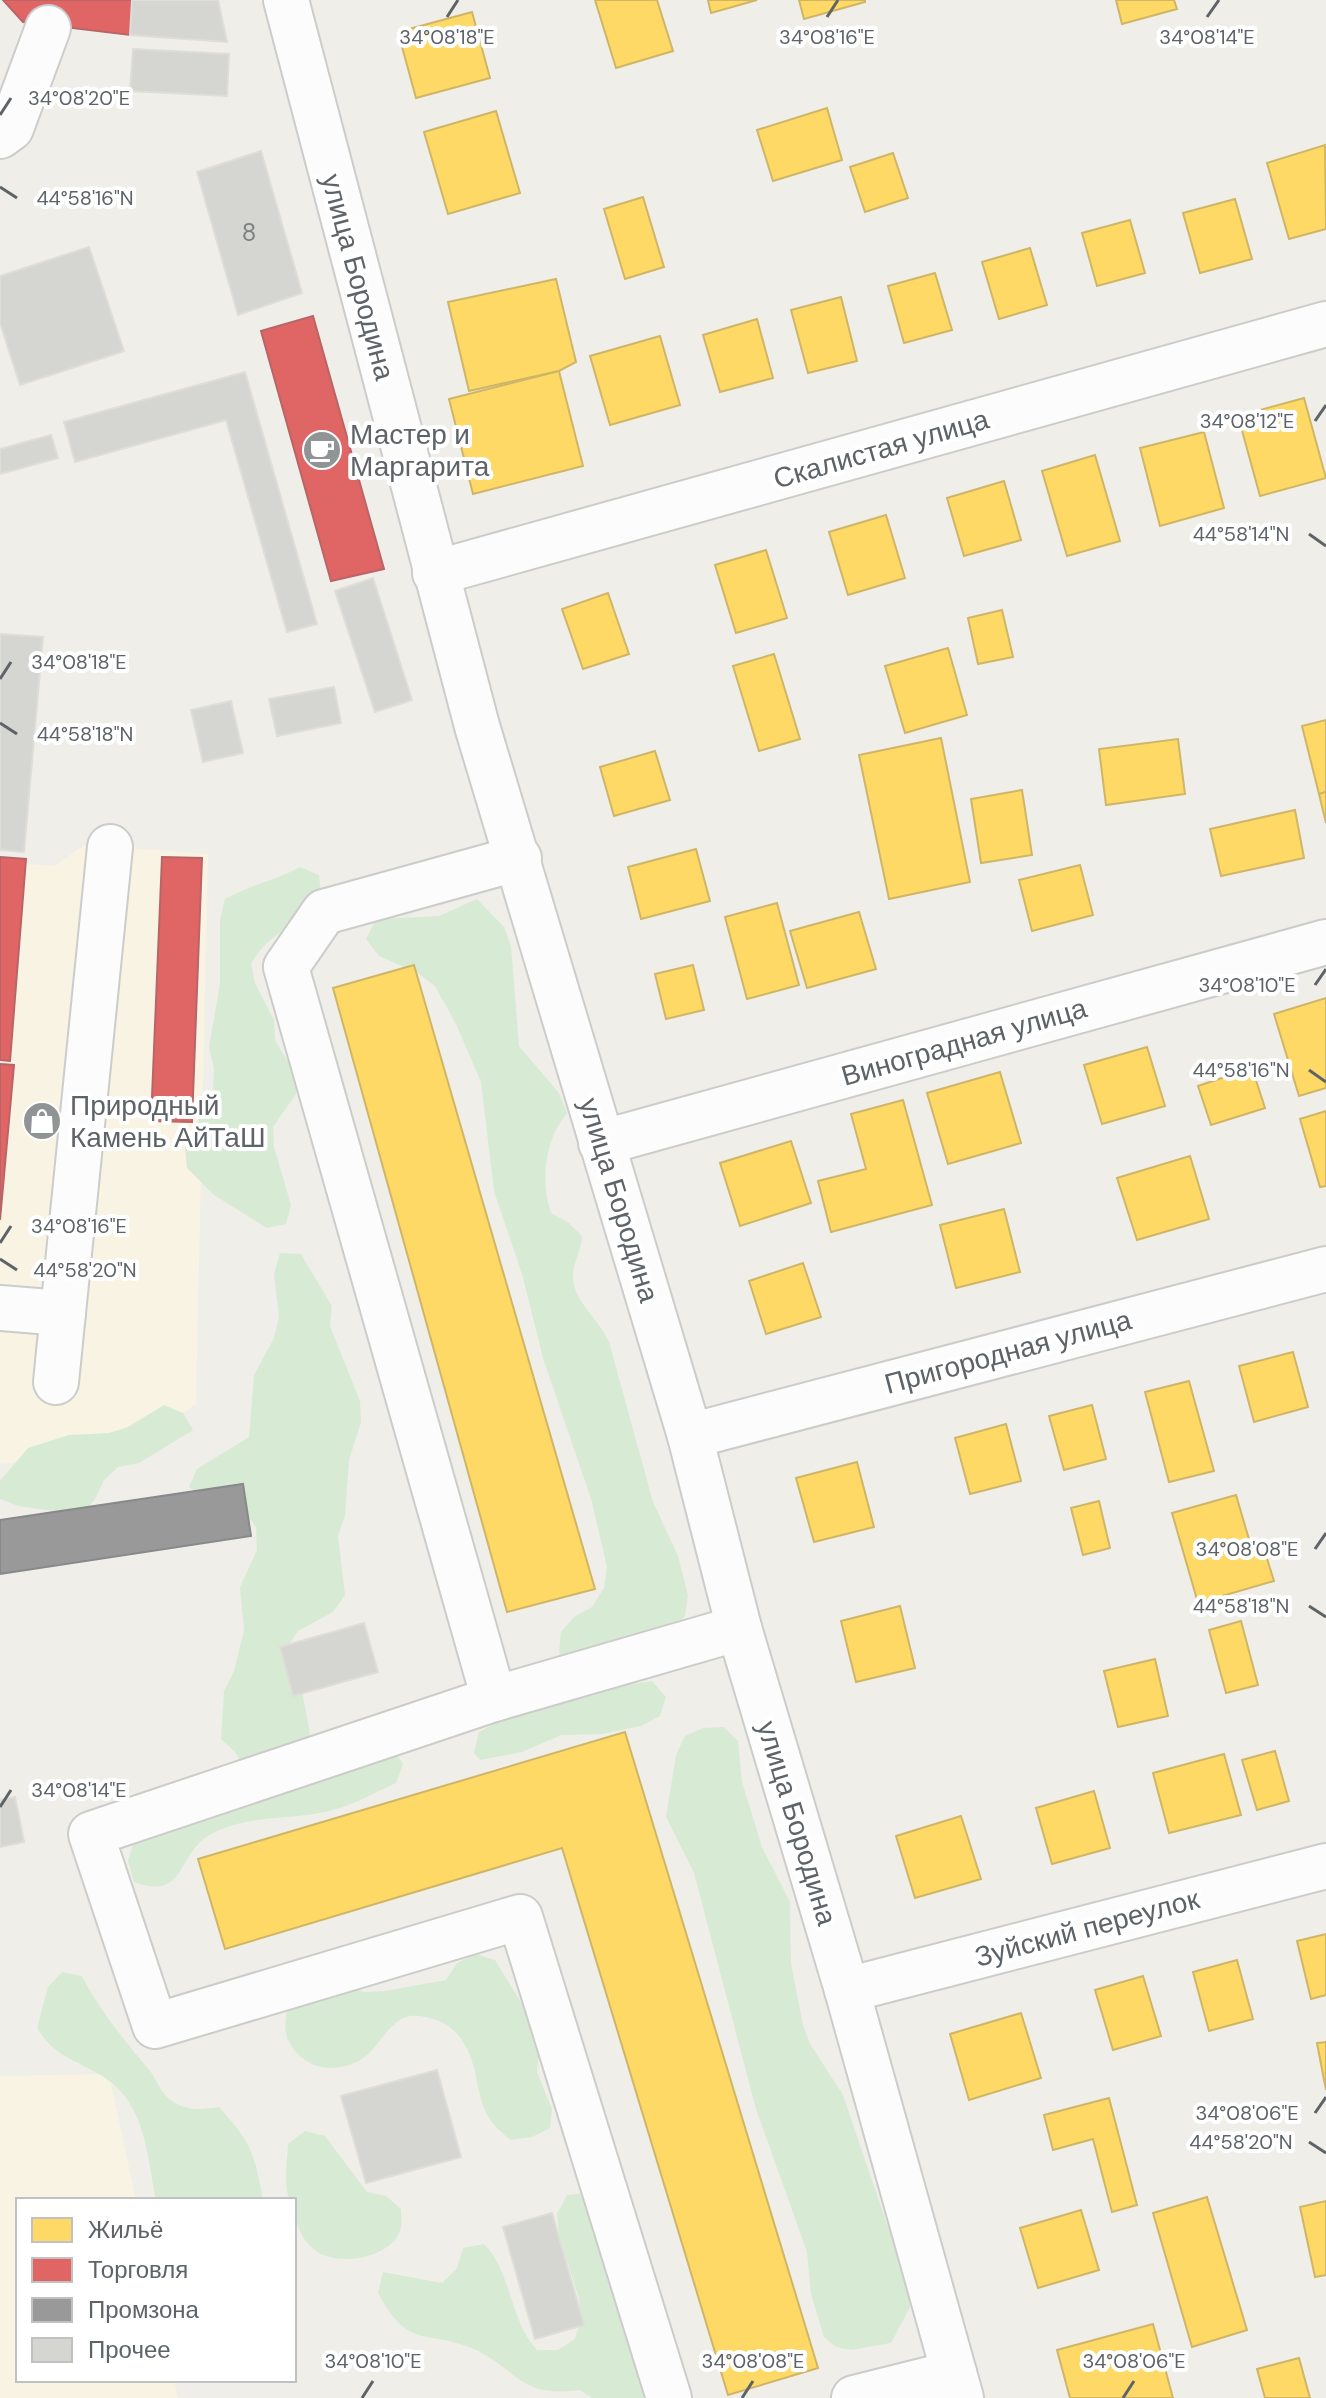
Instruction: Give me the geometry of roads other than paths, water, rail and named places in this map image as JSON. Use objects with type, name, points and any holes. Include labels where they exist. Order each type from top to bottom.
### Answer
[{"type":"street","name":"улица Бородина","points":[[286,0],[477,726],[690,1436],[739,1628],[847,1990],[958,2386]]},
{"type":"street","points":[[0,136],[11,128],[48,28]]},
{"type":"street","name":"Скалистая улица","points":[[435,573],[1326,324]]},
{"type":"street","points":[[56,1382],[110,847]]},
{"type":"street","points":[[494,1699],[286,967],[324,912],[519,858]]},
{"type":"street","name":"Виноградная улица","points":[[601,1143],[1326,942]]},
{"type":"street","name":"Пригородная улица","points":[[690,1436],[1326,1269]]},
{"type":"street","points":[[0,1308],[63,1313]]},
{"type":"street","points":[[669,2398],[520,1917],[155,2026],[91,1834],[494,1699],[739,1628]]},
{"type":"street","name":"Зуйский переулок","points":[[847,1990],[1326,1866]]},
{"type":"street","points":[[854,2398],[958,2386]]},
{"type":"place","name":"Мастер и Маргарита","points":[[322,450]]},
{"type":"place","name":"Природный Камень АйТаШ","points":[[42,1121]]}]
